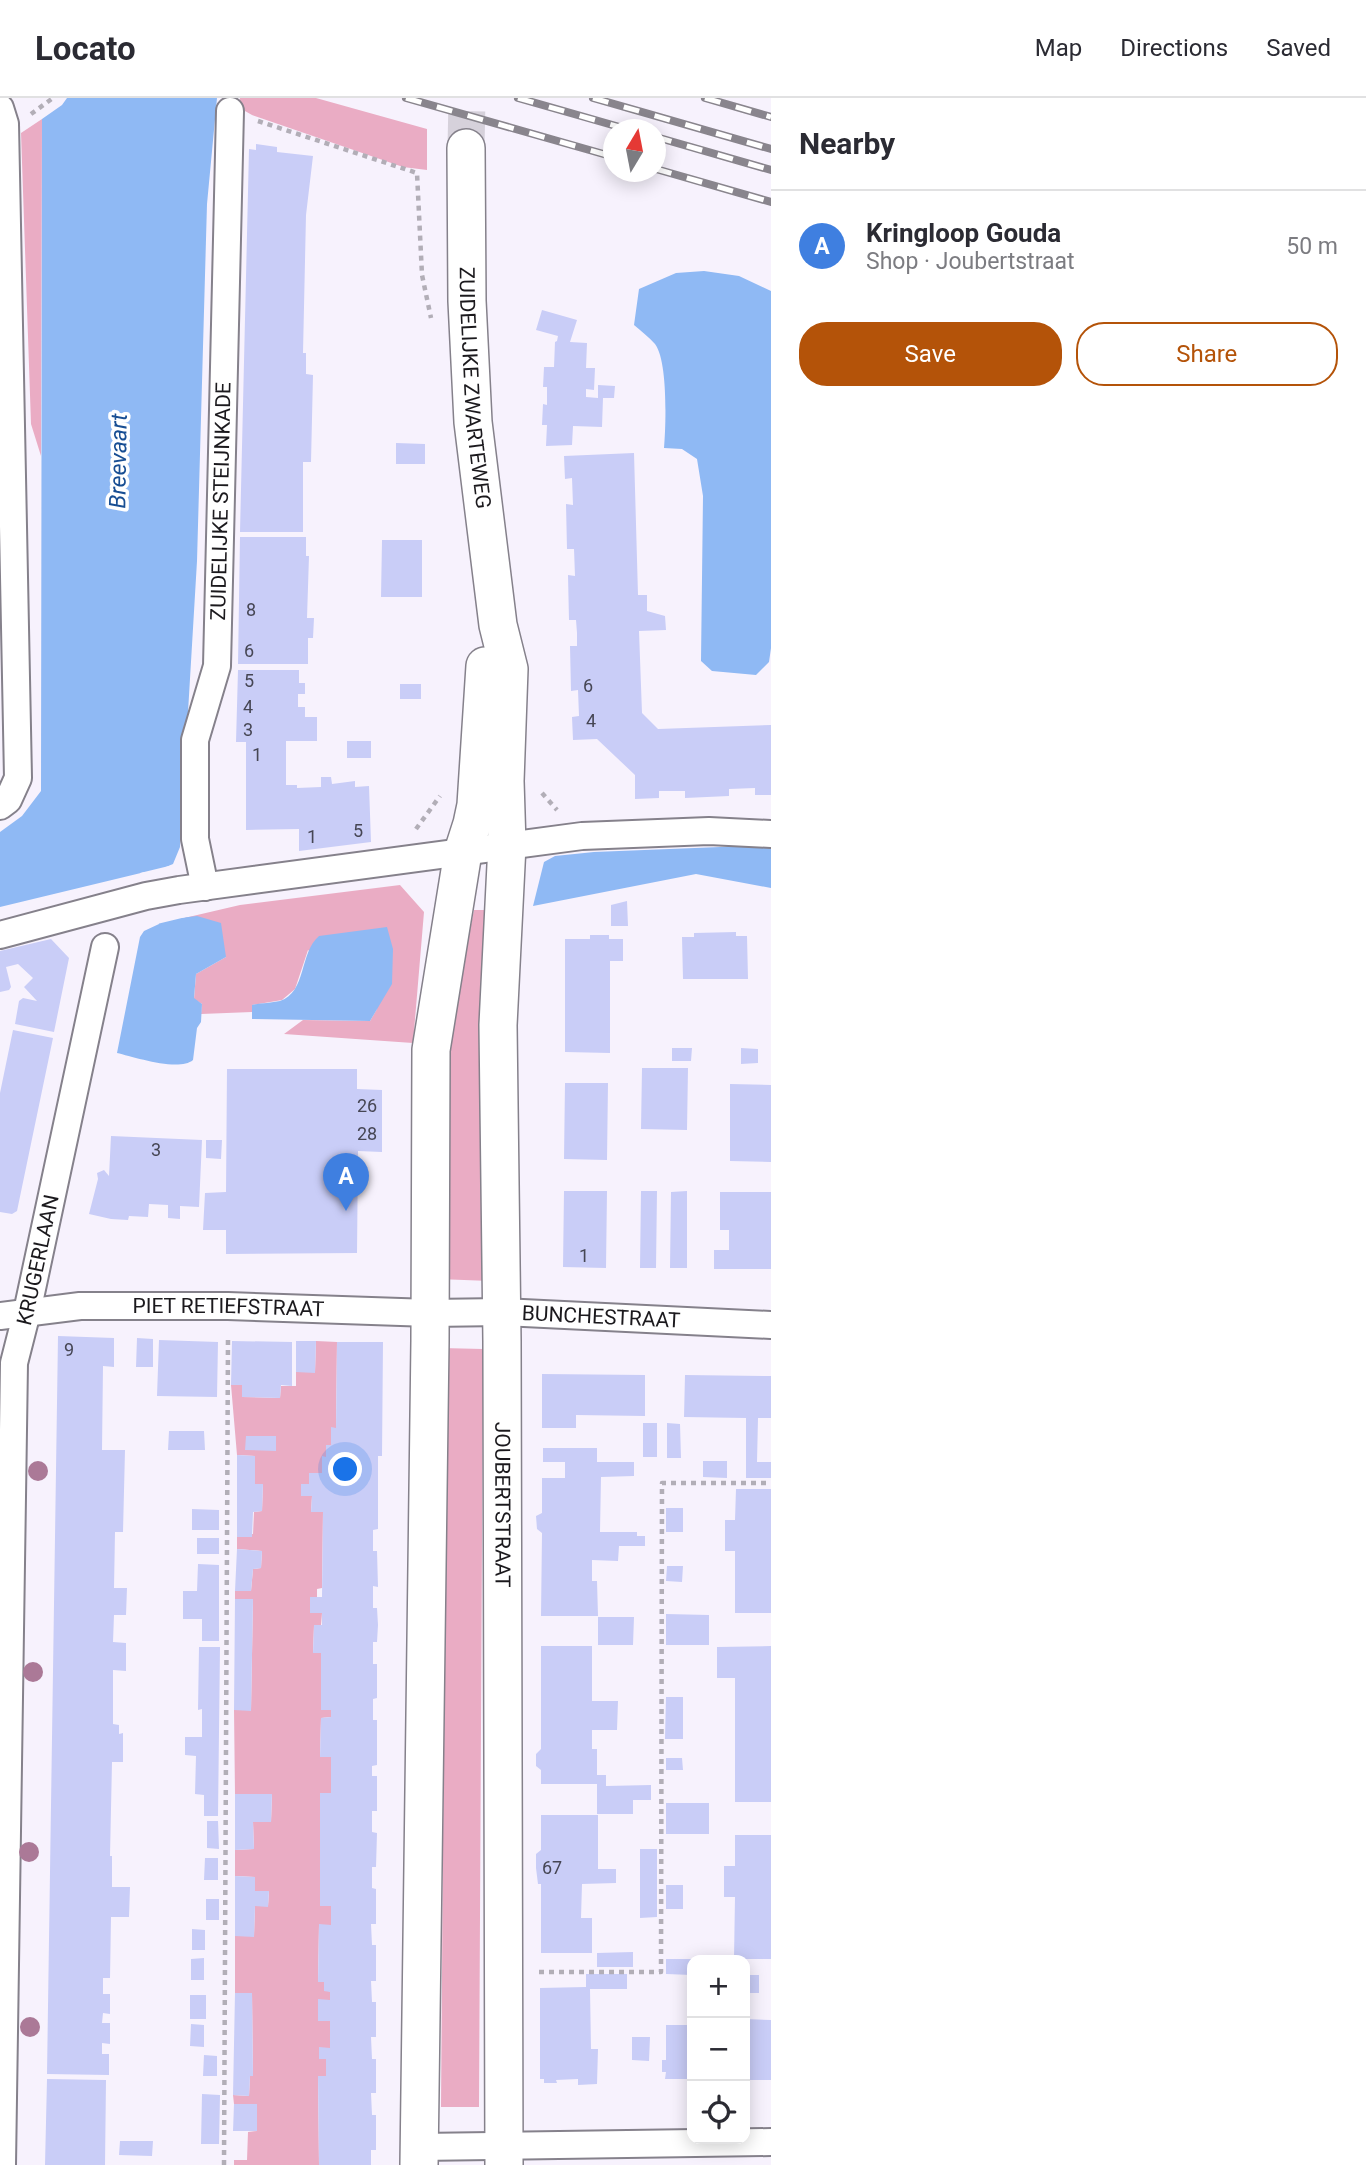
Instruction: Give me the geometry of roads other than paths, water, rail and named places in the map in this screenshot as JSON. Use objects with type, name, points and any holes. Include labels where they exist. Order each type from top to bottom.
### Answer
[{"type":"main road","name":"ZUIDELIJKE ZWARTEWEG","points":[[466,148],[467,301],[472,422],[498,625],[509,669],[505,781],[507,845]]},
{"type":"main road","name":"ZUIDELIJKE ZWARTEWEG","points":[[463,852],[476,805],[485,668],[498,625]]},
{"type":"main road","name":"JOUBERTSTRAAT","points":[[504,2156],[502,1312],[498,1025],[507,845]]},
{"type":"main road","points":[[419,2156],[431,1050],[463,852]]},
{"type":"street","name":"ZUIDELIJKE STEIJNKADE","points":[[192,889],[195,740],[217,666],[230,111]]},
{"type":"street","points":[[2,116],[5,417],[18,778],[4,803]]},
{"type":"street","points":[[0,935],[146,896],[507,845],[582,836],[709,831],[771,834]]},
{"type":"street","name":"KRUGERLAAN","points":[[2,2165],[14,1363],[105,947]]},
{"type":"street","name":"PIET RETIEFSTRAAT","points":[[0,1316],[80,1306],[228,1306],[430,1313]]},
{"type":"street","name":"BUNCHESTRAAT","points":[[430,1313],[502,1312],[771,1325]]},
{"type":"street","points":[[419,2156],[504,2156],[771,2142]]},
{"type":"water","name":"Breevaart","points":[[67,98],[217,98],[207,204],[197,561],[180,847],[173,864],[166,867],[180,918],[197,916],[221,923],[226,957],[196,974],[194,998],[202,1004],[201,1022],[197,1028],[193,1060],[178,1065],[117,1053],[140,937],[144,931],[159,924],[145,872],[0,907],[0,832],[22,816],[41,791],[42,119],[62,105]]},
{"type":"water","points":[[704,271],[739,276],[771,291],[771,648],[769,662],[756,675],[712,671],[701,661],[703,496],[697,459],[682,449],[664,448],[665,394],[662,364],[655,344],[634,325],[639,289],[676,273]]},
{"type":"water","points":[[771,845],[771,888],[696,874],[533,906],[544,862],[555,856]]},
{"type":"water","points":[[387,927],[393,949],[392,984],[370,1021],[252,1019],[252,1005],[280,1001],[295,989],[308,952],[319,936]]},
{"type":"tunnel","points":[[466,148],[467,98]]},
{"type":"railway","points":[[406,98],[603,154]]},
{"type":"railway","points":[[518,98],[603,122]]},
{"type":"railway","points":[[593,98],[771,149]]},
{"type":"railway","points":[[705,98],[771,117]]},
{"type":"railway","points":[[666,140],[771,170]]},
{"type":"railway","points":[[666,172],[771,202]]},
{"type":"place","name":"Kringloop Gouda","points":[[346,1211]]}]
